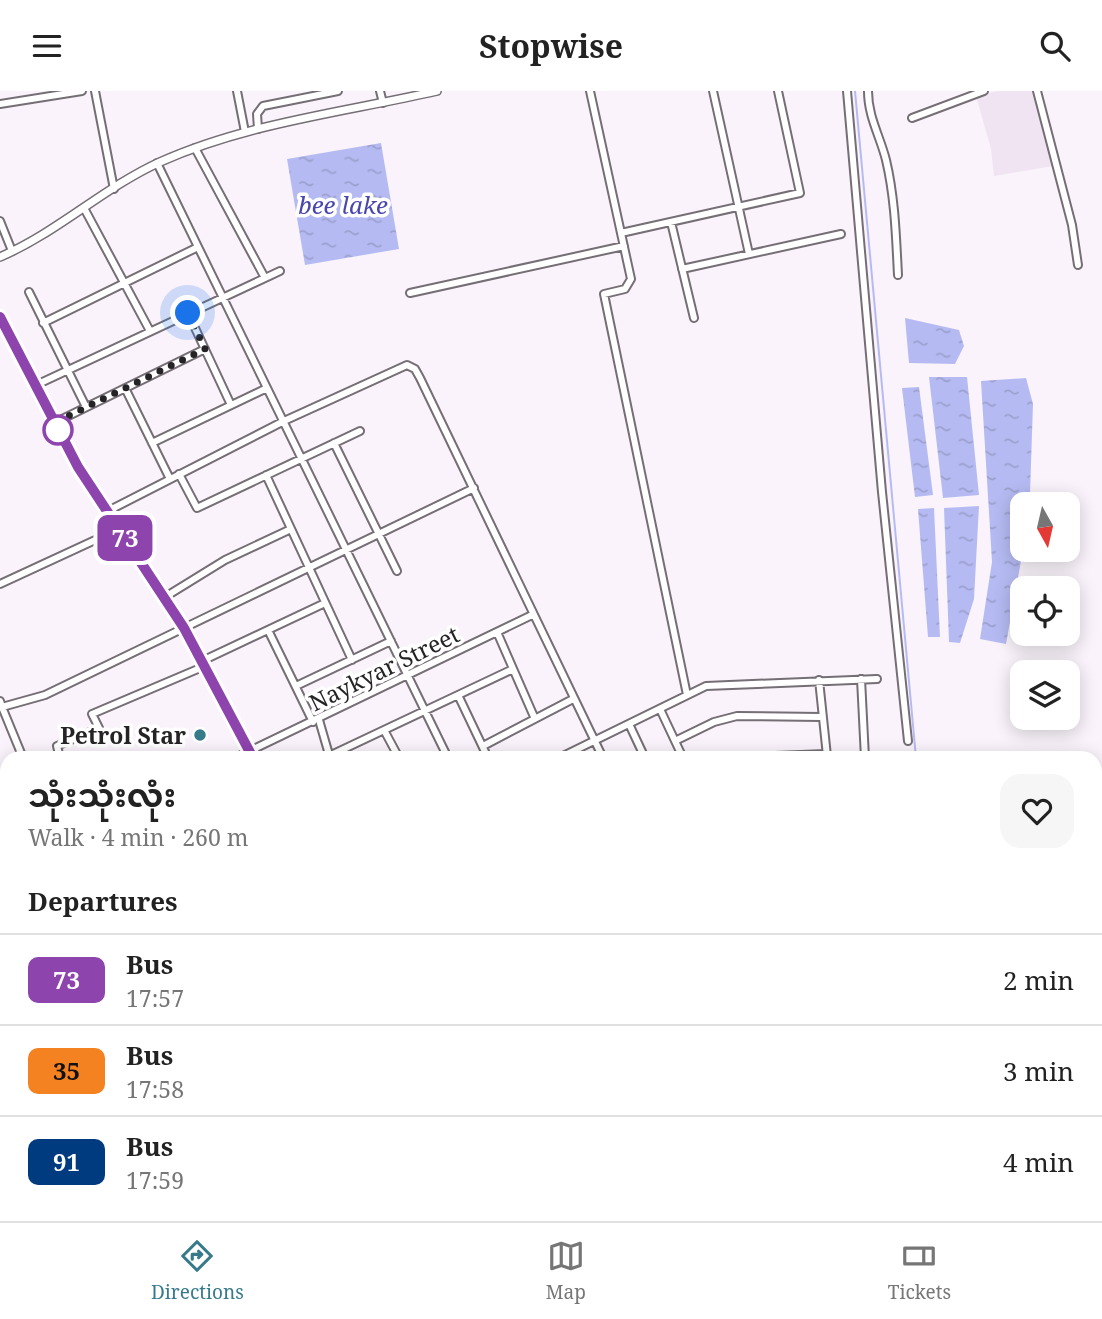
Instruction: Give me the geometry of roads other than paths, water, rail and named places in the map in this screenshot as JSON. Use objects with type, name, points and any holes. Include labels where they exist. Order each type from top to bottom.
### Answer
[{"type":"main road","points":[[0,317],[54,423],[106,512],[184,628],[250,751]]},
{"type":"street","points":[[11,91],[13,101]]},
{"type":"street","points":[[0,104],[82,91]]},
{"type":"street","points":[[95,91],[114,189]]},
{"type":"street","points":[[237,91],[245,132]]},
{"type":"street","points":[[258,129],[257,114],[263,106],[338,91]]},
{"type":"street","points":[[380,91],[383,103]]},
{"type":"street","points":[[0,257],[44,236],[157,163],[195,148],[245,132],[437,91]]},
{"type":"street","points":[[590,91],[631,279],[625,289],[604,294],[687,695]]},
{"type":"street","points":[[713,91],[750,254]]},
{"type":"street","points":[[621,233],[800,193],[778,91]]},
{"type":"street","points":[[847,91],[881,492],[908,741]]},
{"type":"street","points":[[868,91],[869,113],[885,159],[892,196],[898,275]]},
{"type":"street","points":[[912,118],[968,93],[985,91]]},
{"type":"street","points":[[1037,91],[1072,225],[1078,265]]},
{"type":"street","points":[[195,148],[265,278]]},
{"type":"street","points":[[157,163],[445,751]]},
{"type":"street","points":[[84,208],[150,331]]},
{"type":"street","points":[[0,221],[12,251]]},
{"type":"street","points":[[671,222],[694,318]]},
{"type":"street","points":[[682,269],[841,234]]},
{"type":"street","points":[[410,293],[624,246]]},
{"type":"street","points":[[43,323],[198,247]]},
{"type":"street","points":[[34,386],[280,271]]},
{"type":"street","points":[[29,292],[86,407]]},
{"type":"street","points":[[188,313],[231,405]]},
{"type":"street","points":[[54,423],[205,349]]},
{"type":"street","points":[[106,512],[284,421],[407,365],[415,369],[600,751]]},
{"type":"street","points":[[125,388],[170,479]]},
{"type":"street","points":[[152,443],[267,388]]},
{"type":"street","points":[[179,474],[197,508],[360,431]]},
{"type":"street","points":[[334,443],[397,571]]},
{"type":"street","points":[[265,475],[352,660]]},
{"type":"street","points":[[20,751],[1,704],[45,695],[474,488]]},
{"type":"street","points":[[0,584],[119,529]]},
{"type":"street","points":[[164,597],[225,560],[291,529]]},
{"type":"street","points":[[58,751],[57,745],[99,728],[92,714],[204,663],[325,603]]},
{"type":"street","name":"Naykyar Street","points":[[258,751],[407,674],[532,615]]},
{"type":"street","points":[[268,630],[316,721],[328,751]]},
{"type":"street","points":[[496,632],[535,719]]},
{"type":"street","points":[[296,686],[391,641]]},
{"type":"street","points":[[342,751],[513,669]]},
{"type":"street","points":[[861,679],[865,751]]},
{"type":"street","points":[[573,751],[687,695],[721,684],[877,679]]},
{"type":"street","points":[[819,680],[826,751]]},
{"type":"street","points":[[458,695],[485,751]]},
{"type":"street","points":[[483,746],[573,699]]},
{"type":"street","points":[[660,709],[680,751]]},
{"type":"street","points":[[675,741],[714,722],[737,716],[821,717]]},
{"type":"street","points":[[629,724],[642,751]]},
{"type":"street","points":[[384,730],[395,751]]},
{"type":"water","name":"bee lake","points":[[381,143],[399,249],[305,265],[287,159]]},
{"type":"water","points":[[905,318],[959,330],[964,346],[955,364],[909,363]]},
{"type":"water","points":[[929,377],[967,377],[979,495],[943,498]]},
{"type":"water","points":[[1026,378],[1033,404],[1030,492],[1010,492],[1010,562],[1021,562],[1018,576],[1010,576],[1010,622],[1006,644],[980,639],[992,562],[981,381]]},
{"type":"water","points":[[919,387],[933,495],[915,497],[902,388]]},
{"type":"water","points":[[979,506],[974,599],[960,643],[949,642],[944,508]]},
{"type":"water","points":[[934,508],[940,637],[928,637],[918,509]]},
{"type":"waterway","points":[[855,91],[915,751]]},
{"type":"place","name":"Petrol Star","points":[[200,735]]}]
